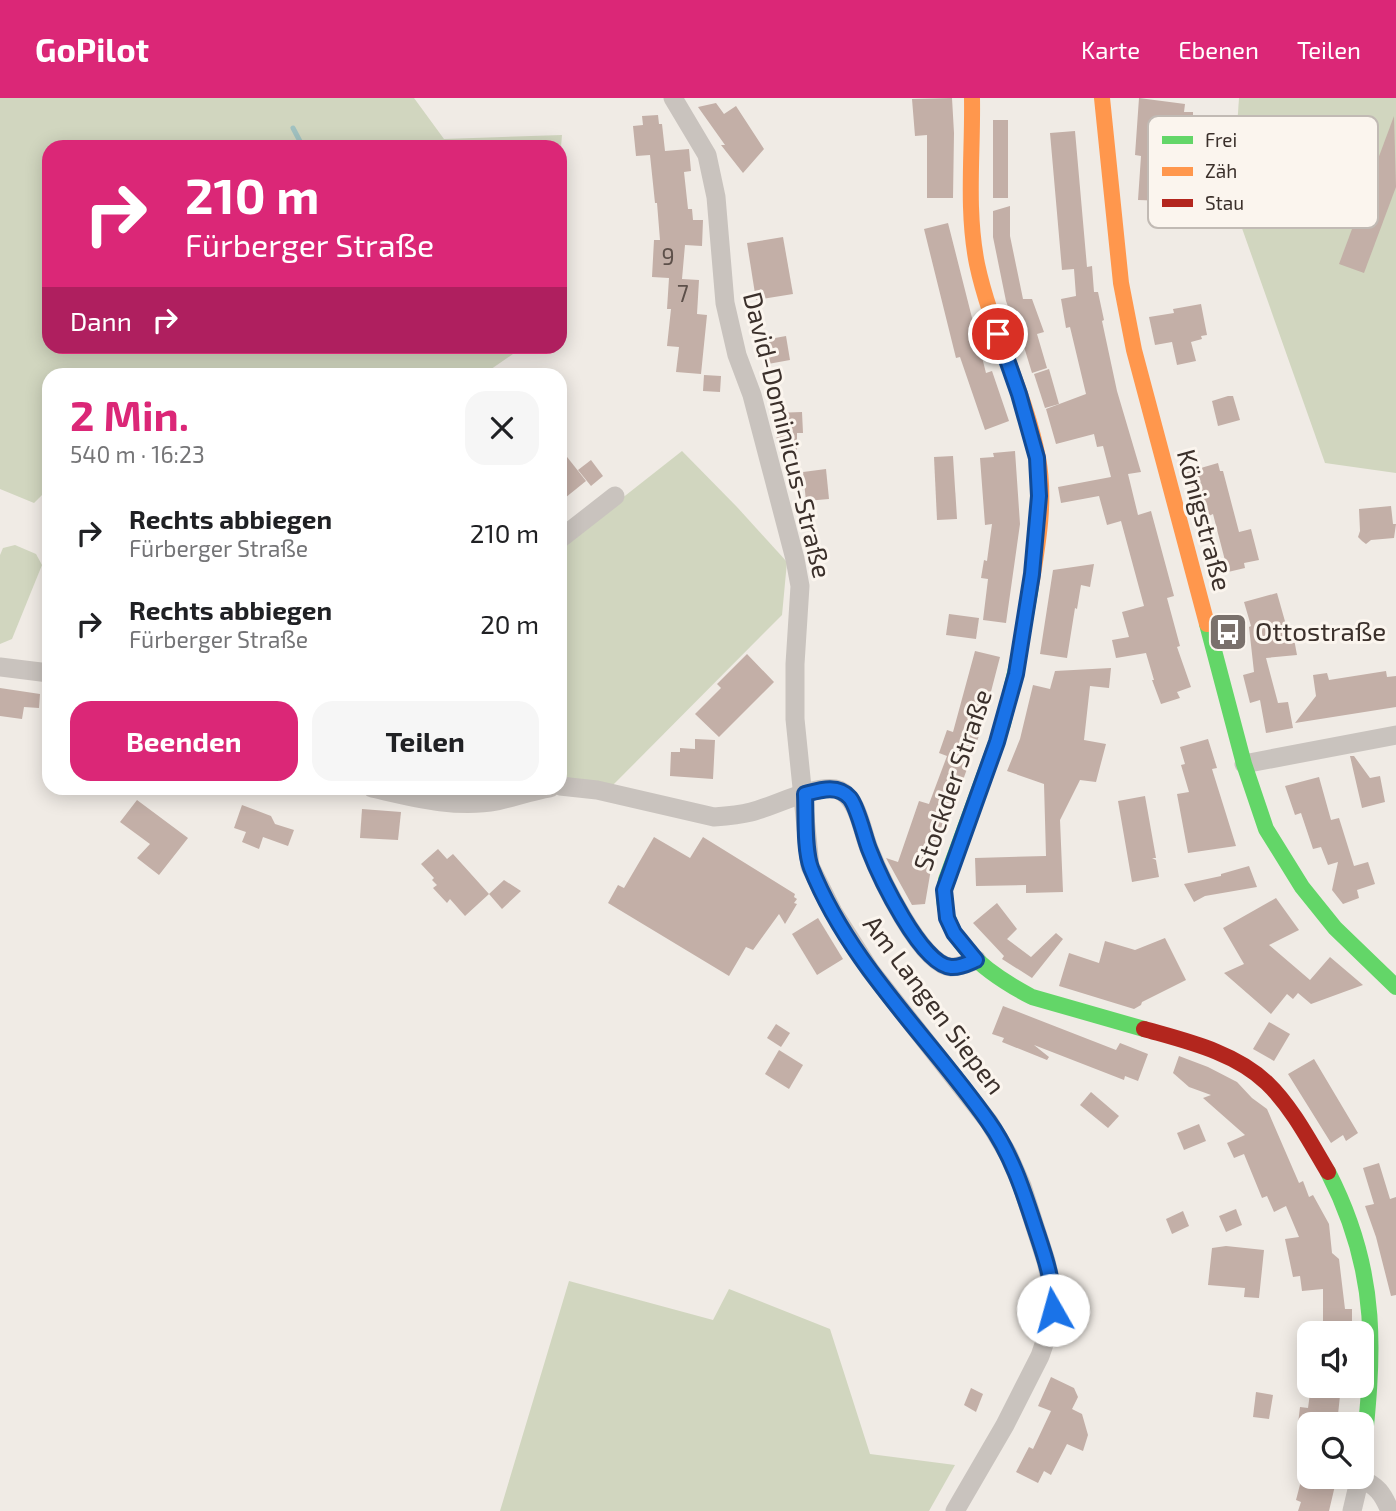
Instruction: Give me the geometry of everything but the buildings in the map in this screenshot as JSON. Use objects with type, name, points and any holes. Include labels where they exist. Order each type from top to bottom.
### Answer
[{"type":"street","name":"David-Dominicus-Straße","points":[[673,98],[707,155],[716,197],[725,303],[737,355],[752,396],[795,559],[800,586],[795,719],[805,794]]},
{"type":"street","name":"Stockder Straße","points":[[972,98],[973,229],[976,259],[984,296],[1019,394],[1037,458],[1040,479],[1032,574],[1016,674],[997,742],[944,890],[947,918],[954,933],[976,960],[1007,985],[1031,997],[1198,1044],[1225,1055],[1268,1081],[1334,1180],[1361,1245],[1370,1294],[1372,1372],[1367,1412]]},
{"type":"street","name":"Königstraße","points":[[1102,98],[1121,283],[1134,350],[1244,764],[1266,829],[1302,887],[1335,928],[1396,987]]},
{"type":"street","points":[[567,534],[615,496]]},
{"type":"street","points":[[0,667],[42,672]]},
{"type":"street","points":[[1244,764],[1396,735]]},
{"type":"street","points":[[567,787],[597,790],[714,817],[754,811],[823,789],[838,790],[851,799],[869,850],[888,892],[921,944],[943,965],[951,967],[976,960]]},
{"type":"street","name":"Am Langen Siepen","points":[[805,794],[810,866],[833,912],[870,970],[989,1122],[1002,1143],[1022,1186],[1054,1296],[1052,1321],[1040,1356],[955,1511]]},
{"type":"street","points":[[402,795],[455,803],[498,801],[522,795]]},
{"type":"street","points":[[1374,1483],[1385,1498],[1390,1511]]},
{"type":"street","name":"Stockder Straße","points":[[1352,1511],[1357,1489]]},
{"type":"green space","points":[[0,98],[414,98],[444,139],[562,135],[562,140],[42,140],[42,354],[513,354],[493,368],[42,368],[42,495],[34,503],[0,489]]},
{"type":"green space","points":[[1239,98],[1396,98],[1396,473],[1325,463],[1242,228],[1378,228],[1378,116],[1238,116]]},
{"type":"green space","points":[[682,451],[787,562],[782,615],[610,788],[567,779],[567,541]]},
{"type":"green space","points":[[15,545],[36,554],[42,565],[12,639],[0,644],[0,555],[3,548]]},
{"type":"green space","points":[[569,1281],[713,1320],[729,1289],[830,1329],[870,1454],[955,1465],[929,1511],[500,1511]]},
{"type":"waterway","points":[[293,128],[299,140]]},
{"type":"traffic: fast","points":[[1031,586],[1003,724],[946,880],[944,900],[948,919],[956,936],[968,951],[982,965],[1015,988],[1032,997],[1144,1029]]},
{"type":"traffic: fast","points":[[1207,624],[1244,764],[1266,829],[1302,887],[1335,928],[1396,987]]},
{"type":"traffic: fast","points":[[1328,1172],[1345,1210],[1365,1281],[1370,1351],[1367,1412]]},
{"type":"traffic: slow","points":[[972,98],[971,202],[977,264],[983,289],[1025,409],[1040,474],[1040,522],[1031,586]]},
{"type":"traffic: slow","points":[[1102,98],[1121,283],[1134,350],[1207,624]]},
{"type":"traffic: jam","points":[[1144,1029],[1225,1055],[1254,1072],[1285,1103],[1328,1172]]},
{"type":"place","name":"Ottostraße","points":[[1228,632]]},
{"type":"route","points":[[998,334],[1019,394],[1037,458],[1040,479],[1032,574],[1016,674],[997,742],[944,890],[947,918],[954,933],[976,960],[966,965],[943,965],[921,944],[888,892],[869,850],[851,799],[838,790],[823,789],[805,794],[806,828],[810,866],[833,912],[870,970],[989,1122],[1008,1154],[1022,1186],[1046,1261],[1054,1296],[1053,1310]]}]
